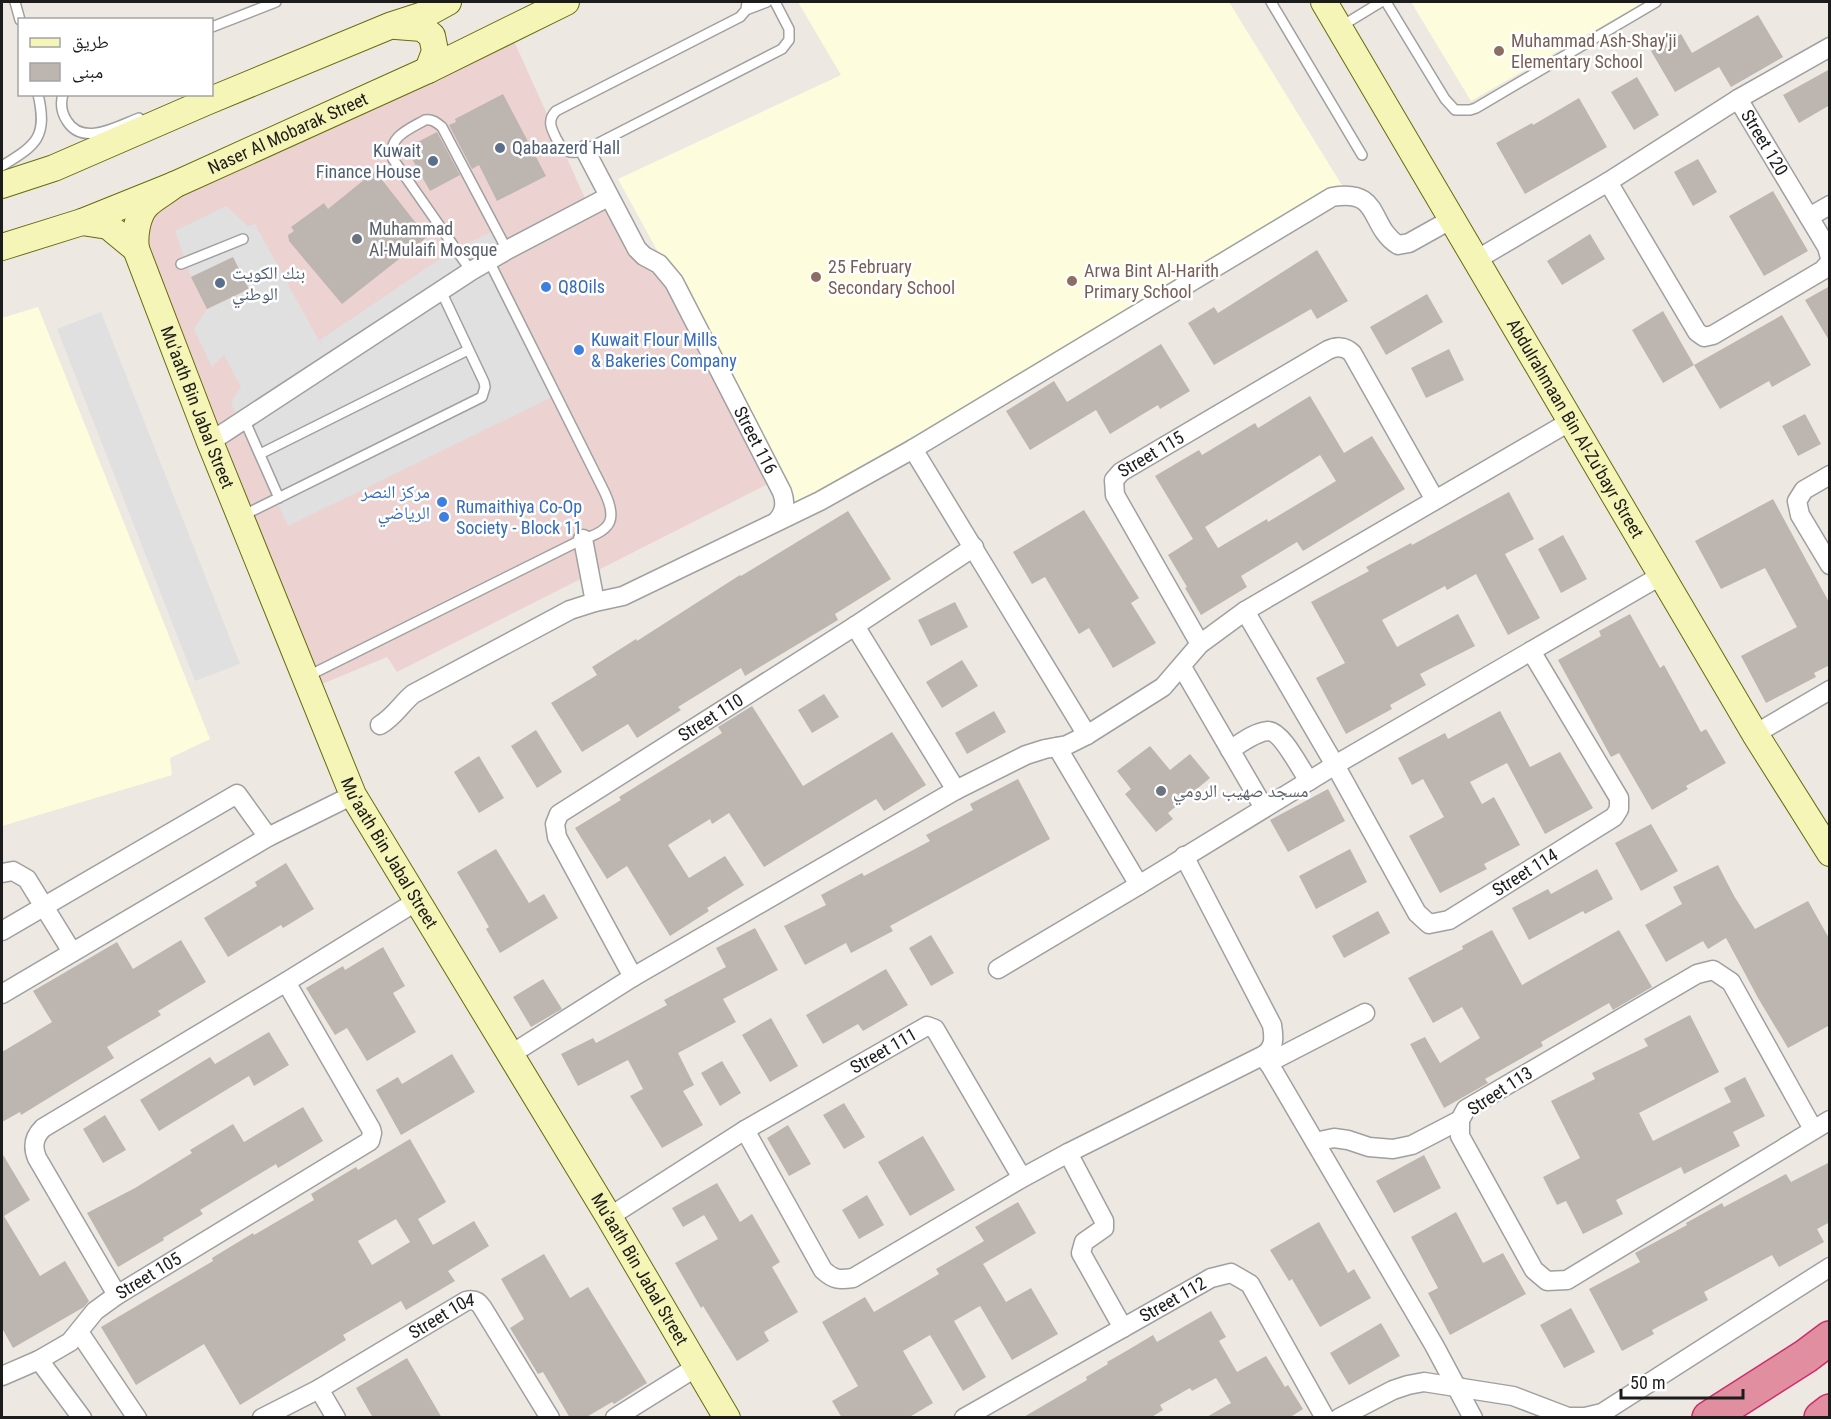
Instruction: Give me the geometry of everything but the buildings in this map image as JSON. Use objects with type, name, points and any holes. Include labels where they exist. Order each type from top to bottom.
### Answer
[{"type":"highway","points":[[1709,1418],[1818,1347],[1830,1333]]},
{"type":"highway","points":[[1821,1418],[1830,1411]]},
{"type":"street","points":[[2,185],[54,168],[392,25],[426,14],[448,2]]},
{"type":"street","name":"Naser Al Mobarak Street","points":[[2,247],[82,222],[174,185],[428,70],[566,2]]},
{"type":"street","name":"Abdulrahmaan Bin Al-Zu'bayr Street","points":[[1324,2],[1755,734],[1830,853]]},
{"type":"street","points":[[392,25],[422,28],[432,36],[435,51],[428,70]]},
{"type":"street","points":[[1738,99],[1830,47]]},
{"type":"street","name":"Street 120","points":[[1476,260],[1608,183],[1738,99],[1827,247],[1830,260],[1823,270],[1713,335],[1704,337],[1697,332],[1608,183]]},
{"type":"street","name":"Street 116","points":[[585,150],[608,197],[640,253],[665,270],[676,286],[782,492],[784,506],[777,521]]},
{"type":"street","name":"Mu'aath Bin Jabal Street","points":[[174,185],[145,206],[138,220],[134,242],[136,249],[210,442],[353,795],[609,1217],[727,1418]]},
{"type":"street","points":[[380,725],[393,717],[403,702],[413,694],[570,610],[623,596],[820,501],[913,449],[1332,197],[1347,194],[1364,200],[1373,210],[1390,240],[1398,245],[1415,240],[1452,219]]},
{"type":"street","points":[[210,442],[471,271],[608,197]]},
{"type":"street","points":[[1809,217],[1830,205]]},
{"type":"street","name":"Mu'aath Bin Jabal Street","points":[[82,222],[108,226],[136,249]]},
{"type":"street","name":"Street 115","points":[[1200,644],[1114,495],[1114,480],[1121,472],[1328,350],[1341,347],[1352,353],[1435,500]]},
{"type":"street","points":[[510,1054],[633,977],[956,790],[1026,755],[1067,745],[1087,735],[1163,687],[1200,644],[1245,610],[1571,421]]},
{"type":"street","points":[[913,449],[1087,735]]},
{"type":"street","points":[[1830,475],[1804,490],[1797,501],[1800,515],[1830,565]]},
{"type":"street","points":[[583,539],[595,602]]},
{"type":"street","points":[[956,790],[855,626],[974,547]]},
{"type":"street","points":[[998,969],[1335,765],[1662,575]]},
{"type":"street","name":"Street 114","points":[[1245,610],[1418,913],[1429,924],[1449,920],[1614,817],[1619,809],[1619,798],[1531,651]]},
{"type":"street","name":"Street 110","points":[[633,977],[557,837],[555,828],[557,817],[565,808],[855,626]]},
{"type":"street","points":[[1182,667],[1264,808]]},
{"type":"street","points":[[1755,734],[1830,690]]},
{"type":"street","points":[[1230,750],[1254,736],[1268,731],[1272,732],[1282,740],[1309,781]]},
{"type":"street","points":[[1057,747],[1139,885]]},
{"type":"street","points":[[2,931],[237,794],[268,837]]},
{"type":"street","points":[[2,994],[268,837],[353,795]]},
{"type":"street","points":[[1184,856],[1272,1025],[1274,1039],[1266,1059]]},
{"type":"street","points":[[2,873],[13,872],[27,879],[72,952]]},
{"type":"street","name":"Street 105","points":[[286,982],[372,1129],[370,1142],[117,1295],[37,1158],[34,1140],[38,1133],[417,901]]},
{"type":"street","name":"Street 113","points":[[1813,1129],[1731,982],[1713,970],[1697,974],[1466,1109],[1460,1120],[1460,1136],[1534,1270],[1547,1281],[1567,1280],[1830,1120]]},
{"type":"street","points":[[745,1130],[823,1270],[839,1280],[853,1278],[1068,1153],[1365,1013]]},
{"type":"street","name":"Street 111","points":[[609,1217],[745,1130],[924,1026],[935,1029],[1022,1178]]},
{"type":"street","points":[[1266,1059],[1434,1345],[1473,1418]]},
{"type":"street","points":[[1315,1142],[1334,1138],[1369,1147],[1393,1149],[1412,1145],[1460,1120]]},
{"type":"street","points":[[1068,1153],[1104,1221],[1104,1228],[1084,1242],[1081,1253],[1123,1328]]},
{"type":"street","points":[[1339,1418],[1393,1390],[1408,1384],[1424,1382],[1513,1396],[1568,1417],[1585,1417],[1602,1413],[1830,1267]]},
{"type":"street","name":"Street 112","points":[[964,1418],[1211,1278],[1231,1273],[1250,1284],[1325,1418]]},
{"type":"street","points":[[2,1376],[39,1360],[70,1342],[95,1311],[117,1295]]},
{"type":"street","name":"Street 104","points":[[262,1418],[319,1389],[466,1300],[477,1301],[482,1307],[550,1418]]},
{"type":"street","points":[[79,1332],[137,1418]]},
{"type":"street","points":[[39,1360],[82,1418]]},
{"type":"street","points":[[615,1418],[698,1366]]},
{"type":"street","points":[[319,1389],[336,1418]]},
{"type":"lane","points":[[15,2],[19,18]]},
{"type":"lane","points":[[213,27],[276,2]]},
{"type":"lane","points":[[767,2],[747,6],[740,16],[556,111],[552,114],[550,123],[562,147],[575,153],[585,150],[783,49],[789,40],[789,29],[775,2]]},
{"type":"lane","points":[[1271,2],[1362,155]]},
{"type":"lane","points":[[1340,28],[1381,2]]},
{"type":"lane","points":[[1386,2],[1445,99],[1455,110],[1463,111],[1476,108],[1656,2]]},
{"type":"lane","points":[[2,166],[22,154],[38,136],[41,124],[38,96]]},
{"type":"lane","points":[[63,96],[61,103],[64,117],[78,133],[102,132],[150,114]]},
{"type":"lane","points":[[170,106],[206,102]]},
{"type":"lane","points":[[471,271],[393,159],[391,153],[397,136],[430,119],[442,127],[507,250]]},
{"type":"lane","points":[[181,264],[243,239]]},
{"type":"lane","points":[[305,677],[583,539],[596,535],[608,526],[612,519],[611,507],[489,261]]},
{"type":"lane","points":[[240,517],[482,398],[484,382],[441,291]]},
{"type":"lane","points":[[260,454],[468,350]]},
{"type":"lane","points":[[244,419],[279,498]]},
{"type":"shaded area","points":[[798,2],[1229,2],[1343,187],[796,504],[618,179],[841,75]]},
{"type":"shaded area","name":"Muhammad Ash-Shay'ji Elementary School","points":[[1411,2],[1644,2],[1471,101]]},
{"type":"shaded area","points":[[509,30],[589,207],[608,197],[659,264],[776,480],[397,672],[387,657],[310,689],[137,231],[155,199]]},
{"type":"shaded area","points":[[226,206],[248,226],[255,224],[322,346],[320,340],[455,249],[496,230],[507,250],[489,261],[556,395],[288,526],[231,403],[241,387],[224,355],[212,367],[194,329],[207,309],[249,289],[233,257],[191,277],[175,231]]},
{"type":"shaded area","points":[[38,307],[210,739],[170,758],[172,775],[2,826],[2,318]]},
{"type":"shaded area","points":[[101,312],[240,664],[195,681],[57,329]]},
{"type":"place","name":"Muhammad Ash-Shay'ji Elementary School","points":[[1499,51]]},
{"type":"place","name":"Qabaazerd Hall","points":[[500,148]]},
{"type":"place","name":"Kuwait Finance House","points":[[433,161]]},
{"type":"place","name":"Muhammad Al-Mulaifi Mosque","points":[[357,239]]},
{"type":"place","name":"25 February Secondary School","points":[[816,277]]},
{"type":"place","name":"Arwa Bint Al-Harith Primary School","points":[[1072,281]]},
{"type":"place","name":"بنك الكويت الوطني","points":[[220,283]]},
{"type":"place","name":"Q8Oils","points":[[546,287]]},
{"type":"place","name":"Kuwait Flour Mills & Bakeries Company","points":[[579,350]]},
{"type":"place","name":"مركز النصر الرياضي","points":[[442,502]]},
{"type":"place","name":"Rumaithiya Co-Op Society - Block 11","points":[[444,517]]},
{"type":"place","name":"مسجد صهيب الرومي","points":[[1161,791]]}]
